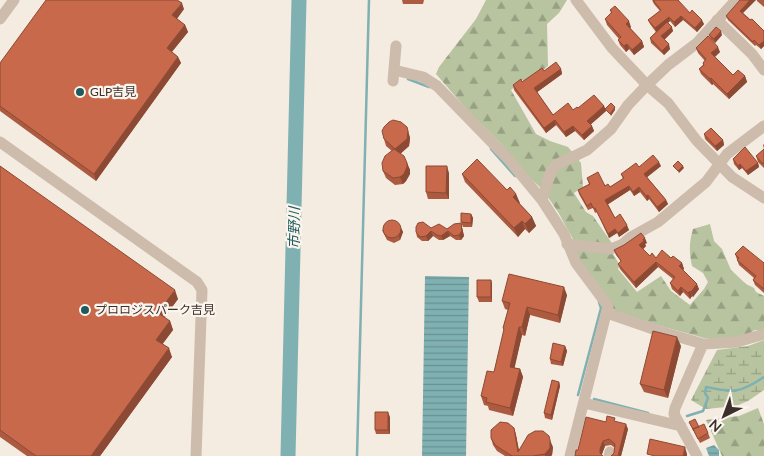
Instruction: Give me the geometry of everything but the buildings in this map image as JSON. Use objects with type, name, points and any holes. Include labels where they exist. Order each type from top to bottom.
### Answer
[{"type":"street","points":[[0,19],[14,0]]},
{"type":"street","points":[[576,0],[612,48],[673,109],[697,141],[732,177],[764,198]]},
{"type":"street","points":[[542,200],[551,172],[558,164],[587,150],[611,129],[628,105],[647,84],[697,43],[736,0]]},
{"type":"street","points":[[717,20],[752,54],[764,70]]},
{"type":"street","points":[[396,46],[394,75],[423,78],[438,86],[508,160],[542,200],[559,225],[576,263],[608,306],[570,456]]},
{"type":"street","points":[[567,244],[611,249],[623,244],[631,237],[658,222],[706,182],[727,154],[764,126]]},
{"type":"street","points":[[0,142],[197,282],[202,290],[196,456]]},
{"type":"street","points":[[606,315],[610,314],[703,344],[737,342],[764,334]]},
{"type":"street","points":[[697,456],[674,414],[703,344]]},
{"type":"street","points":[[584,402],[681,426]]},
{"type":"green space","points":[[486,0],[567,0],[559,13],[547,24],[548,66],[527,83],[522,80],[511,90],[536,134],[568,147],[581,163],[583,187],[574,193],[586,212],[593,216],[616,249],[612,253],[620,265],[618,269],[637,292],[661,276],[671,291],[690,305],[708,282],[703,273],[692,266],[690,248],[693,229],[710,224],[714,241],[722,249],[731,270],[746,284],[754,288],[756,292],[764,296],[764,330],[755,330],[741,338],[704,338],[625,316],[614,310],[596,282],[578,260],[574,241],[543,190],[527,175],[436,74],[439,67],[476,19]]},
{"type":"green space","points":[[764,340],[764,390],[748,401],[736,406],[706,409],[691,400],[717,350],[748,346]]},
{"type":"green space","points":[[758,408],[764,424],[764,456],[722,456],[706,420],[739,416]]},
{"type":"water","points":[[425,276],[469,277],[466,456],[422,456]]},
{"type":"water","points":[[714,445],[719,450],[719,456],[709,456],[706,448]]},
{"type":"waterway","name":"市野川","points":[[288,456],[299,0]]},
{"type":"waterway","points":[[357,456],[369,0]]},
{"type":"waterway","points":[[408,79],[429,87]]},
{"type":"waterway","points":[[491,149],[515,176]]},
{"type":"waterway","points":[[578,395],[601,308],[599,302]]},
{"type":"waterway","points":[[687,416],[703,411],[708,398],[705,393],[706,387],[730,391],[742,389],[764,377]]},
{"type":"waterway","points":[[594,399],[648,413]]},
{"type":"place","name":"GLP吉見","points":[[80,92]]},
{"type":"place","name":"プロロジスパーク吉見","points":[[85,310]]}]
